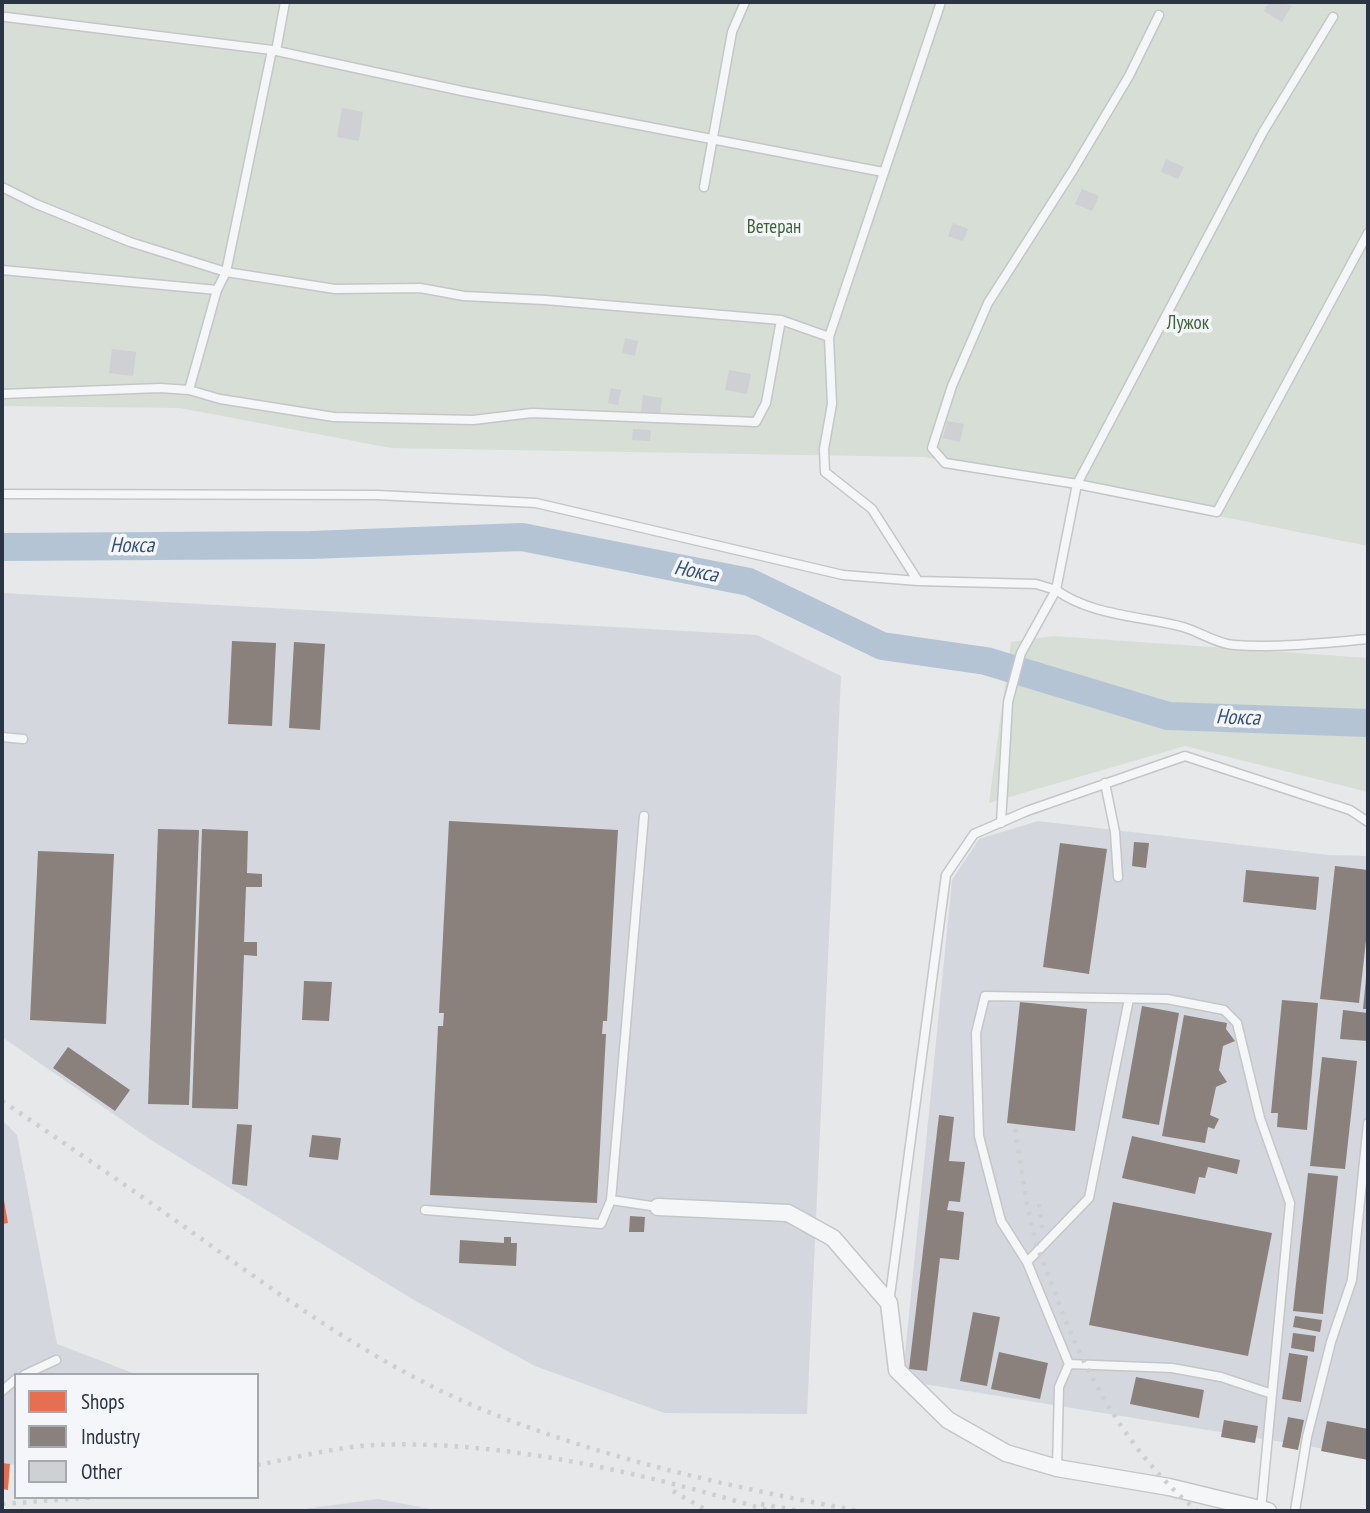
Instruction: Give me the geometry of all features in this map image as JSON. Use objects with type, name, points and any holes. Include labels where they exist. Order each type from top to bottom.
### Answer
[{"type":"street","points":[[658,1208],[788,1213],[833,1238],[889,1303],[897,1370],[948,1420],[1006,1453],[1056,1468],[1169,1487],[1265,1511]]},
{"type":"lane","points":[[189,390],[217,290],[226,272],[285,2]]},
{"type":"lane","points":[[704,187],[732,32],[745,2]]},
{"type":"lane","points":[[918,581],[872,509],[825,472],[824,450],[832,404],[829,337],[941,2]]},
{"type":"lane","points":[[1159,15],[1129,76],[1080,159],[988,303],[952,386],[932,448],[945,463],[1077,484],[1216,512],[1368,233]]},
{"type":"lane","points":[[6,17],[274,51],[462,92],[883,172]]},
{"type":"lane","points":[[1000,823],[1008,702],[1021,653],[1055,590],[1077,484],[1263,132],[1333,17]]},
{"type":"lane","points":[[2,187],[36,204],[130,242],[226,272],[335,289],[420,288],[464,296],[545,299],[781,320],[829,337]]},
{"type":"lane","points":[[2,270],[217,290]]},
{"type":"lane","points":[[2,394],[160,388],[189,390],[220,399],[334,417],[472,420],[532,413],[756,422],[766,403],[781,320]]},
{"type":"lane","points":[[2,494],[377,495],[536,503],[844,575],[918,581],[1036,584],[1091,606],[1128,617],[1184,628],[1230,645],[1270,646],[1368,639]]},
{"type":"lane","points":[[2,737],[23,739]]},
{"type":"lane","points":[[889,1303],[946,876],[974,834],[1105,783],[1185,756],[1350,810],[1368,822]]},
{"type":"lane","points":[[1105,783],[1115,832],[1118,877]]},
{"type":"lane","points":[[425,1210],[601,1224],[611,1200],[644,816]]},
{"type":"lane","points":[[1056,1468],[1059,1387],[1069,1364],[1027,1262],[1001,1221],[979,1136],[976,1033],[985,996],[1167,999],[1224,1010],[1237,1023],[1260,1118],[1290,1203],[1272,1394],[1265,1511]]},
{"type":"lane","points":[[1027,1262],[1090,1198],[1129,999]]},
{"type":"lane","points":[[1295,1511],[1307,1437],[1328,1353],[1352,1280],[1368,1124]]},
{"type":"lane","points":[[611,1200],[658,1208]]},
{"type":"lane","points":[[28,1373],[56,1360]]},
{"type":"lane","points":[[1069,1364],[1172,1368],[1221,1377],[1272,1394]]},
{"type":"shaded area","points":[[2,593],[757,635],[841,676],[807,1414],[664,1413],[535,1366],[414,1300],[151,1140],[2,1037]]},
{"type":"shaded area","points":[[1038,821],[1328,855],[1368,856],[1368,1456],[924,1384],[904,1365],[952,880],[979,839]]},
{"type":"shaded area","points":[[2,1120],[17,1135],[57,1344],[133,1373],[14,1373],[14,1464],[2,1466]]},
{"type":"shaded area","points":[[378,1499],[441,1511],[289,1511]]},
{"type":"green space","name":"Ветеран","points":[[2,2],[1368,2],[1368,546],[924,457],[391,448],[180,408],[2,406]]},
{"type":"green space","points":[[1053,636],[1368,658],[1368,792],[1185,746],[989,803],[1011,642]]},
{"type":"building: Shops","points":[[2,1189],[8,1223],[2,1224]]},
{"type":"building: Shops","points":[[2,1463],[10,1464],[8,1490],[2,1489]]},
{"type":"building: Industry","points":[[232,641],[276,643],[272,726],[228,724]]},
{"type":"building: Industry","points":[[294,642],[325,644],[320,730],[289,728]]},
{"type":"building: Industry","points":[[449,821],[618,830],[607,1021],[603,1021],[602,1034],[606,1034],[597,1203],[430,1195],[438,1026],[443,1026],[444,1013],[439,1013]]},
{"type":"building: Industry","points":[[158,829],[199,830],[189,1105],[148,1104]]},
{"type":"building: Industry","points":[[202,829],[248,831],[247,873],[262,874],[262,887],[246,887],[244,942],[257,942],[257,956],[244,955],[238,1109],[192,1108]]},
{"type":"building: Industry","points":[[1134,842],[1149,843],[1146,868],[1132,866]]},
{"type":"building: Industry","points":[[1060,843],[1107,849],[1089,974],[1043,967]]},
{"type":"building: Industry","points":[[38,851],[114,854],[106,1024],[30,1020]]},
{"type":"building: Industry","points":[[1335,866],[1368,870],[1368,923],[1359,1003],[1320,999]]},
{"type":"building: Industry","points":[[1246,870],[1319,877],[1316,910],[1243,902]]},
{"type":"building: Industry","points":[[1366,978],[1368,1009],[1363,1009]]},
{"type":"building: Industry","points":[[304,981],[332,982],[329,1021],[302,1020]]},
{"type":"building: Industry","points":[[1282,1000],[1318,1003],[1307,1130],[1277,1127],[1278,1113],[1271,1113]]},
{"type":"building: Industry","points":[[1020,1002],[1087,1009],[1075,1131],[1007,1123]]},
{"type":"building: Industry","points":[[1142,1006],[1179,1013],[1159,1125],[1122,1118]]},
{"type":"building: Industry","points":[[1343,1010],[1368,1013],[1368,1041],[1340,1039]]},
{"type":"building: Industry","points":[[1184,1015],[1227,1023],[1226,1029],[1235,1041],[1223,1046],[1219,1070],[1227,1082],[1216,1087],[1210,1115],[1219,1119],[1214,1129],[1208,1127],[1205,1143],[1162,1136]]},
{"type":"building: Industry","points":[[68,1047],[130,1090],[115,1111],[53,1068]]},
{"type":"building: Industry","points":[[1322,1057],[1357,1061],[1345,1169],[1310,1166]]},
{"type":"building: Industry","points":[[939,1115],[954,1117],[949,1161],[965,1162],[960,1202],[949,1201],[947,1210],[964,1212],[959,1260],[940,1258],[927,1371],[909,1369]]},
{"type":"building: Industry","points":[[237,1124],[252,1125],[247,1186],[232,1184]]},
{"type":"building: Industry","points":[[312,1135],[341,1138],[338,1160],[309,1157]]},
{"type":"building: Industry","points":[[1132,1136],[1240,1160],[1237,1174],[1208,1167],[1205,1178],[1199,1177],[1195,1194],[1122,1178]]},
{"type":"building: Industry","points":[[1308,1173],[1338,1176],[1323,1314],[1293,1311]]},
{"type":"building: Industry","points":[[1113,1202],[1272,1233],[1248,1356],[1089,1325]]},
{"type":"building: Industry","points":[[630,1216],[645,1217],[644,1232],[629,1232]]},
{"type":"building: Industry","points":[[504,1237],[511,1237],[511,1243],[517,1243],[516,1266],[459,1263],[460,1240],[504,1243]]},
{"type":"building: Industry","points":[[973,1312],[1000,1317],[987,1386],[960,1381]]},
{"type":"building: Industry","points":[[1295,1316],[1322,1320],[1320,1332],[1293,1327]]},
{"type":"building: Industry","points":[[1293,1333],[1316,1336],[1314,1352],[1291,1348]]},
{"type":"building: Industry","points":[[999,1352],[1048,1363],[1040,1399],[991,1389]]},
{"type":"building: Industry","points":[[1289,1353],[1308,1356],[1301,1402],[1282,1399]]},
{"type":"building: Industry","points":[[1136,1377],[1204,1390],[1199,1418],[1130,1404]]},
{"type":"building: Industry","points":[[1288,1417],[1304,1420],[1298,1450],[1282,1447]]},
{"type":"building: Industry","points":[[1224,1420],[1258,1426],[1255,1443],[1221,1437]]},
{"type":"building: Industry","points":[[1327,1421],[1368,1429],[1368,1460],[1321,1451]]},
{"type":"building: Other","points":[[1269,2],[1292,5],[1282,22],[1264,11]]},
{"type":"building: Other","points":[[342,108],[363,112],[359,141],[337,137]]},
{"type":"building: Other","points":[[1166,159],[1184,167],[1178,179],[1161,172]]},
{"type":"building: Other","points":[[1082,189],[1099,196],[1092,211],[1075,204]]},
{"type":"building: Other","points":[[953,223],[968,229],[963,241],[948,236]]},
{"type":"building: Other","points":[[625,338],[638,341],[635,356],[622,353]]},
{"type":"building: Other","points":[[112,349],[136,352],[133,376],[109,373]]},
{"type":"building: Other","points":[[729,370],[751,374],[747,394],[725,390]]},
{"type":"building: Other","points":[[611,388],[621,390],[618,405],[608,403]]},
{"type":"building: Other","points":[[643,395],[662,398],[660,414],[641,412]]},
{"type":"building: Other","points":[[947,421],[964,424],[960,442],[943,438]]},
{"type":"building: Other","points":[[633,429],[651,430],[650,441],[632,440]]},
{"type":"waterway","name":"Нокса","points":[[2,547],[311,545],[522,537],[749,582],[882,646],[986,661],[1168,716],[1368,723]]},
{"type":"railway","points":[[2,1101],[297,1306],[372,1354],[450,1395],[535,1430],[626,1459],[766,1493],[859,1511]]},
{"type":"railway","points":[[1015,1129],[1036,1241],[1078,1348],[1128,1436],[1172,1488],[1197,1511]]},
{"type":"railway","points":[[1039,1204],[1042,1228]]},
{"type":"railway","points":[[259,1465],[359,1446],[422,1445],[472,1448],[523,1453],[624,1472],[770,1511]]},
{"type":"railway","points":[[673,1491],[708,1511]]},
{"type":"railway","points":[[2,1504],[68,1499]]},
{"type":"railway","points":[[761,1504],[800,1511]]},
{"type":"railway","points":[[363,1511],[400,1511]]},
{"type":"park label","name":"Лужок","points":[[1188,324]]}]
